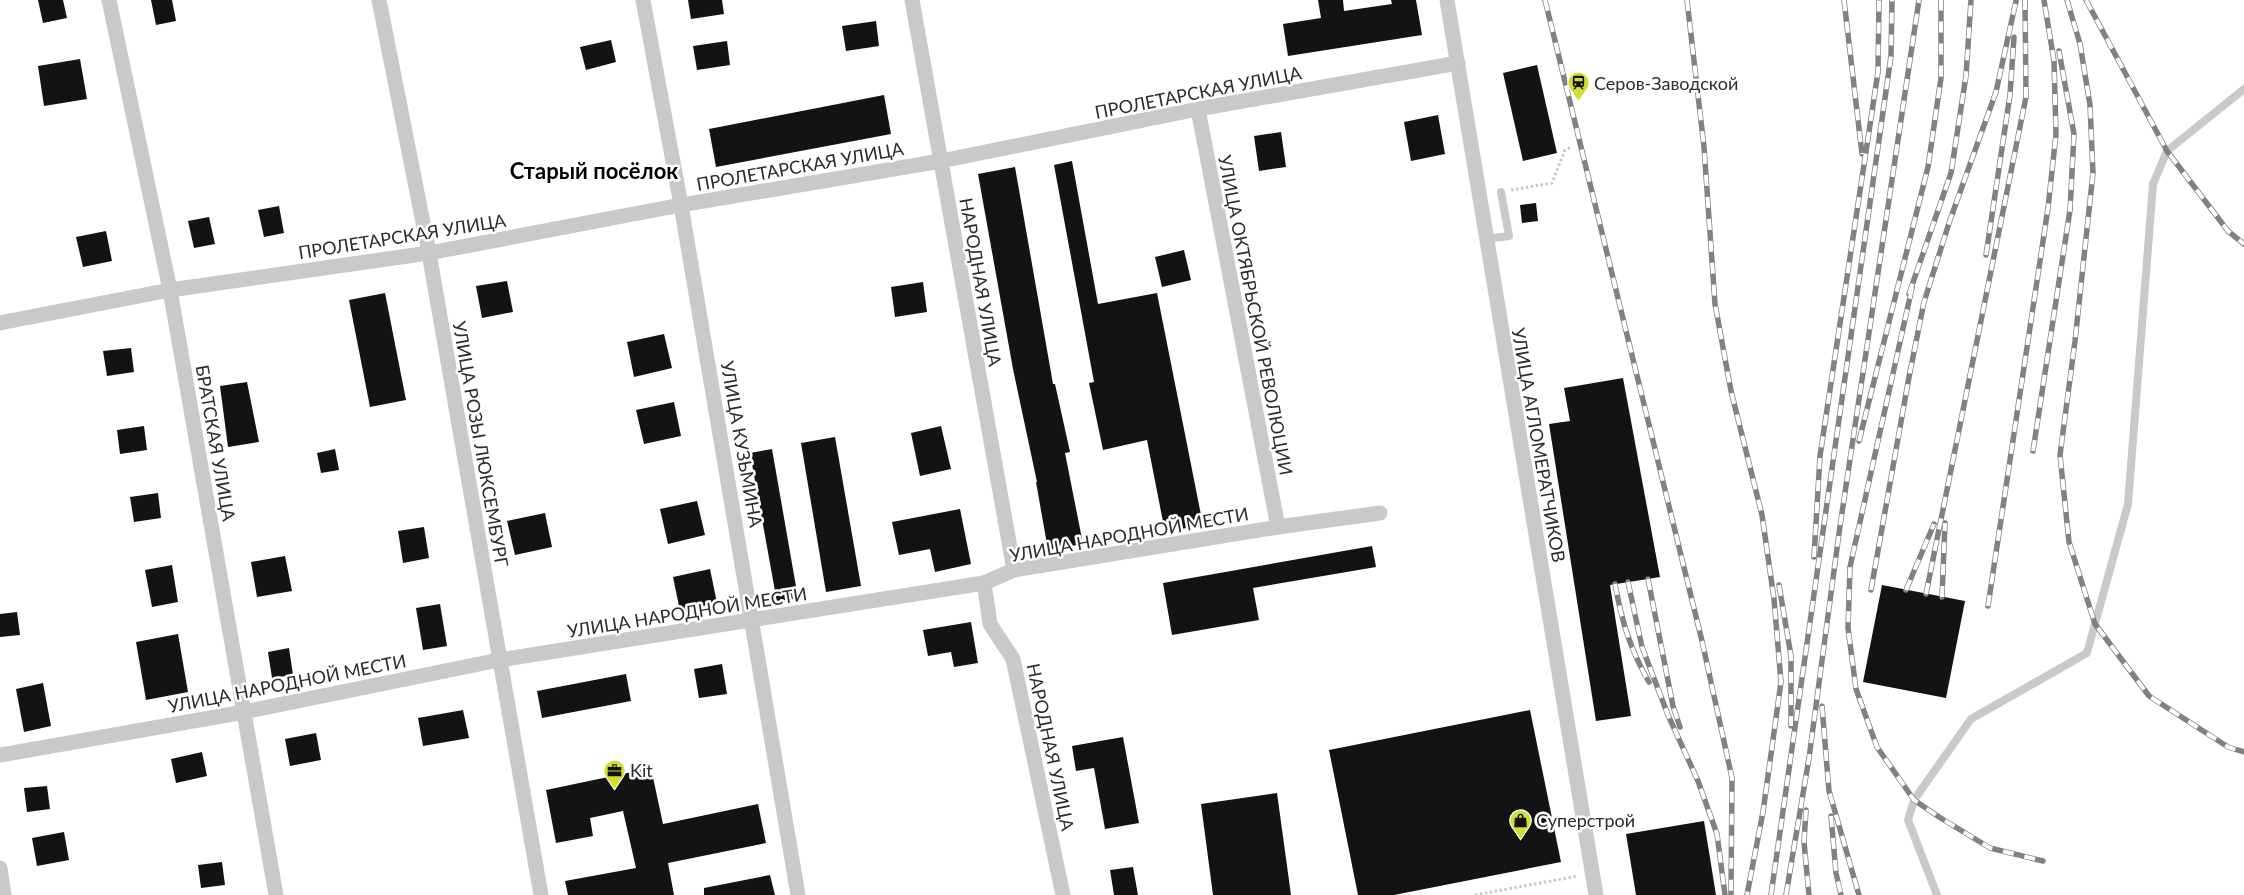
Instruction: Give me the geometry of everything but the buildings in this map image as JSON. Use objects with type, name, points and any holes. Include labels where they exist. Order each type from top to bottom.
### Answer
[{"type":"street","name":"БРАТСКАЯ УЛИЦА","points":[[109,0],[170,290],[276,895]]},
{"type":"street","name":"УЛИЦА РОЗЫ ЛЮКСЕМБУРГ","points":[[379,0],[429,253],[541,895]]},
{"type":"street","name":"УЛИЦА КУЗЬМИНА","points":[[643,0],[681,205],[753,620],[798,895]]},
{"type":"street","name":"НАРОДНАЯ УЛИЦА","points":[[912,0],[1014,570]]},
{"type":"street","name":"УЛИЦА АГЛОМЕРАТЧИКОВ","points":[[1447,0],[1596,895]]},
{"type":"street","name":"ПРОЛЕТАРСКАЯ УЛИЦА","points":[[0,323],[170,290],[429,253],[681,205],[940,161],[1198,110],[1458,63]]},
{"type":"street","name":"УЛИЦА ОКТЯБРЬСКОЙ РЕВОЛЮЦИИ","points":[[1198,110],[1278,527]]},
{"type":"street","name":"УЛИЦА НАРОДНОЙ МЕСТИ","points":[[0,755],[244,712],[499,660],[984,584],[1014,570],[1278,527],[1380,513]]},
{"type":"street","name":"НАРОДНАЯ УЛИЦА","points":[[984,584],[990,624],[1013,658],[1063,895]]},
{"type":"street","points":[[0,868],[4,895]]},
{"type":"lane","points":[[1937,895],[1908,820],[1914,800],[1971,719],[2087,653],[2128,504],[2153,184],[2167,151],[2244,89]]},
{"type":"lane","points":[[1486,239],[1508,236],[1501,192]]},
{"type":"path","points":[[1501,192],[1552,183],[1565,150],[1571,147]]},
{"type":"path","points":[[1475,895],[1592,873]]},
{"type":"railway","points":[[1545,0],[1702,641],[1732,778],[1731,895]]},
{"type":"railway","points":[[1687,0],[1704,147],[1715,304],[1731,391],[1762,515],[1774,599],[1781,682],[1763,812],[1747,895]]},
{"type":"railway","points":[[1844,0],[1862,154]]},
{"type":"railway","points":[[1814,557],[1820,456],[1878,72],[1879,0]]},
{"type":"railway","points":[[1771,895],[1891,56],[1892,0]]},
{"type":"railway","points":[[1786,895],[1809,758],[1840,526],[1919,0]]},
{"type":"railway","points":[[1859,441],[1928,167],[1941,78],[1941,0]]},
{"type":"railway","points":[[1909,294],[1951,173],[1966,76],[1971,0]]},
{"type":"railway","points":[[1926,594],[2026,97],[2025,0]]},
{"type":"railway","points":[[1988,606],[2048,208],[2056,134],[2054,61],[2044,0]]},
{"type":"railway","points":[[2067,0],[2080,44],[2090,105],[2093,173],[2075,341],[2060,455],[2069,542],[2095,624],[2149,696],[2228,747],[2244,752]]},
{"type":"railway","points":[[2086,0],[2167,151],[2228,231],[2244,244]]},
{"type":"railway","points":[[1871,590],[1924,302],[1950,220],[1996,92],[2016,1]]},
{"type":"railway","points":[[1986,255],[2010,95],[2014,37]]},
{"type":"railway","points":[[2033,451],[2070,210],[2074,134],[2059,51]]},
{"type":"railway","points":[[1912,288],[1850,567],[1848,628],[1856,689],[1877,747],[1914,800],[1990,848],[2043,861]]},
{"type":"railway","points":[[1942,597],[1945,523]]},
{"type":"railway","points":[[1906,590],[1934,524]]},
{"type":"railway","points":[[1648,579],[1673,706],[1680,727]]},
{"type":"railway","points":[[1628,582],[1642,647],[1668,715],[1698,781],[1717,834],[1725,895]]},
{"type":"railway","points":[[1615,584],[1628,635],[1649,682]]},
{"type":"railway","points":[[1779,585],[1791,656],[1791,726]]},
{"type":"railway","points":[[1822,706],[1829,791],[1859,895]]},
{"type":"railway","points":[[1806,810],[1804,842],[1809,895]]},
{"type":"railway","points":[[1831,816],[1836,873],[1841,895]]},
{"type":"place","name":"Серов-Заводской","points":[[1578,102]]},
{"type":"place","name":"Kit","points":[[614,789]]},
{"type":"place","name":"Суперстрой","points":[[1520,839]]},
{"type":"district","name":"Старый посёлок","points":[[594,170]]}]
